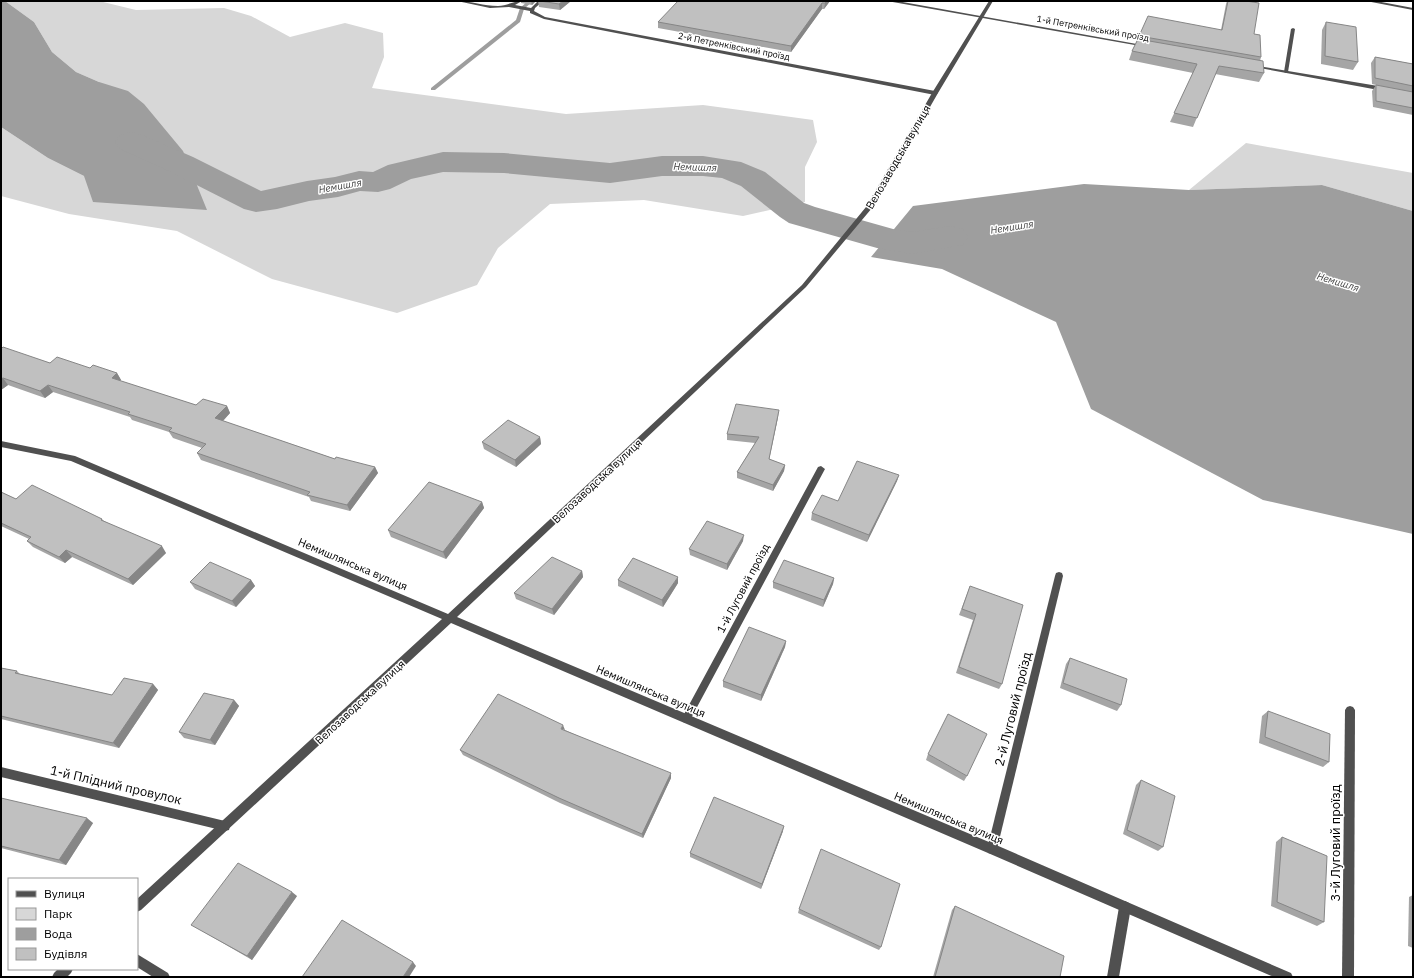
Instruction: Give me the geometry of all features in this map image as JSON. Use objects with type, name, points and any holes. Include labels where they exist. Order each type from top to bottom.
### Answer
[{"type":"street","points":[[459,1],[490,7],[510,7],[520,1]]},
{"type":"street","points":[[530,10],[541,1]]},
{"type":"street","name":"1-й Петренківський проїзд","points":[[889,1],[981,16],[1153,48]]},
{"type":"street","name":"Велозаводська вулиця","points":[[138,905],[450,618],[804,286],[870,208],[935,93],[991,1]]},
{"type":"street","points":[[1368,1],[1413,9]]},
{"type":"street","name":"2-й Петренківський проїзд","points":[[510,7],[530,10],[544,18],[935,93]]},
{"type":"street","points":[[1286,72],[1293,28]]},
{"type":"street","points":[[1247,65],[1390,91]]},
{"type":"street","name":"Немишлянська вулиця","points":[[1,444],[72,458],[992,849],[1286,977]]},
{"type":"street","name":"1-й Луговий проїзд","points":[[686,719],[821,469]]},
{"type":"street","name":"2-й Луговий проїзд","points":[[992,849],[1059,576]]},
{"type":"street","name":"3-й Луговий проїзд","points":[[1348,977],[1350,710]]},
{"type":"street","name":"1-й Плідний провулок","points":[[1,772],[225,826]]},
{"type":"street","points":[[1113,977],[1124,907]]},
{"type":"street","points":[[138,961],[164,977]]},
{"type":"street","points":[[58,977],[66,970]]},
{"type":"green space","points":[[5,1],[99,1],[136,10],[224,8],[251,16],[290,37],[345,23],[383,33],[384,57],[372,88],[566,114],[703,105],[813,120],[817,142],[805,167],[805,202],[743,216],[644,200],[550,204],[498,248],[477,285],[397,313],[272,279],[177,231],[69,214],[1,196],[1,127],[48,158],[84,176],[99,82],[76,72],[52,52],[34,22]]},
{"type":"green space","points":[[1246,143],[1413,173],[1413,211],[1322,185],[1189,190]]},
{"type":"water","points":[[1,1],[5,1],[34,22],[52,52],[76,72],[99,82],[128,91],[144,104],[183,151],[207,210],[93,202],[84,176],[48,158],[1,127]]},
{"type":"water","points":[[1084,184],[1189,190],[1322,185],[1413,211],[1413,534],[1263,500],[1091,409],[1056,322],[942,269],[871,257],[913,206]]},
{"type":"building","points":[[540,1],[563,1],[559,4]]},
{"type":"building","points":[[678,1],[827,1],[822,3],[791,46],[658,22]]},
{"type":"building","points":[[1228,1],[1259,3],[1254,34],[1260,35],[1261,57],[1139,36],[1148,16],[1222,30]]},
{"type":"building","points":[[1326,22],[1356,27],[1358,62],[1325,56]]},
{"type":"building","points":[[1138,39],[1263,61],[1264,73],[1219,66],[1197,118],[1174,113],[1197,64],[1132,51]]},
{"type":"building","points":[[1375,57],[1413,64],[1413,86],[1375,78]]},
{"type":"building","points":[[1376,85],[1413,92],[1413,108],[1376,101]]},
{"type":"building","points":[[3,347],[50,363],[57,357],[90,368],[93,365],[117,373],[112,378],[196,405],[203,399],[227,406],[215,418],[335,459],[336,457],[375,467],[347,505],[307,495],[310,492],[197,453],[206,444],[169,431],[172,428],[128,414],[130,412],[48,385],[40,391],[3,378],[1,379],[1,349]]},
{"type":"building","points":[[736,404],[779,410],[769,459],[785,465],[773,485],[737,472],[759,437],[727,434]]},
{"type":"building","points":[[508,420],[540,437],[515,460],[482,442]]},
{"type":"building","points":[[857,461],[899,475],[869,535],[812,513],[822,495],[838,501]]},
{"type":"building","points":[[429,482],[482,502],[443,552],[388,530]]},
{"type":"building","points":[[32,485],[102,519],[101,520],[162,546],[128,579],[66,550],[59,557],[27,541],[31,537],[1,523],[1,492],[16,499]]},
{"type":"building","points":[[707,521],[744,535],[727,564],[689,549]]},
{"type":"building","points":[[552,557],[582,571],[552,609],[514,593]]},
{"type":"building","points":[[633,558],[678,577],[662,600],[618,580]]},
{"type":"building","points":[[784,560],[834,578],[824,600],[773,582]]},
{"type":"building","points":[[210,562],[251,580],[232,601],[190,582]]},
{"type":"building","points":[[970,586],[1023,605],[1002,684],[959,667],[976,614],[962,609]]},
{"type":"building","points":[[749,627],[786,641],[761,695],[723,681]]},
{"type":"building","points":[[1070,658],[1127,679],[1121,705],[1063,683]]},
{"type":"building","points":[[1,668],[17,671],[15,673],[112,695],[124,678],[153,684],[113,743],[1,716]]},
{"type":"building","points":[[204,693],[234,700],[210,740],[179,732]]},
{"type":"building","points":[[498,694],[563,725],[561,729],[671,773],[642,834],[559,798],[460,750]]},
{"type":"building","points":[[1268,711],[1330,734],[1329,762],[1265,737]]},
{"type":"building","points":[[948,714],[987,734],[967,776],[928,754]]},
{"type":"building","points":[[1141,780],[1175,796],[1163,847],[1127,830]]},
{"type":"building","points":[[714,797],[784,826],[762,884],[690,853]]},
{"type":"building","points":[[1,798],[87,818],[59,860],[1,846]]},
{"type":"building","points":[[1282,837],[1327,856],[1324,922],[1277,902]]},
{"type":"building","points":[[821,849],[900,884],[881,947],[799,909]]},
{"type":"building","points":[[238,863],[292,892],[247,956],[191,925]]},
{"type":"building","points":[[955,906],[1064,956],[1060,977],[935,977]]},
{"type":"building","points":[[342,920],[413,962],[403,977],[302,977]]},
{"type":"waterway","points":[[433,89],[518,21],[522,8],[531,1]]},
{"type":"waterway","name":"Немишля","points":[[131,142],[181,164],[256,202],[277,199],[307,191],[338,187],[359,181],[378,182],[400,172],[443,162],[504,163],[610,173],[662,166],[703,166],[729,169],[753,179],[792,210],[802,215],[890,240],[912,243],[950,237]]}]
